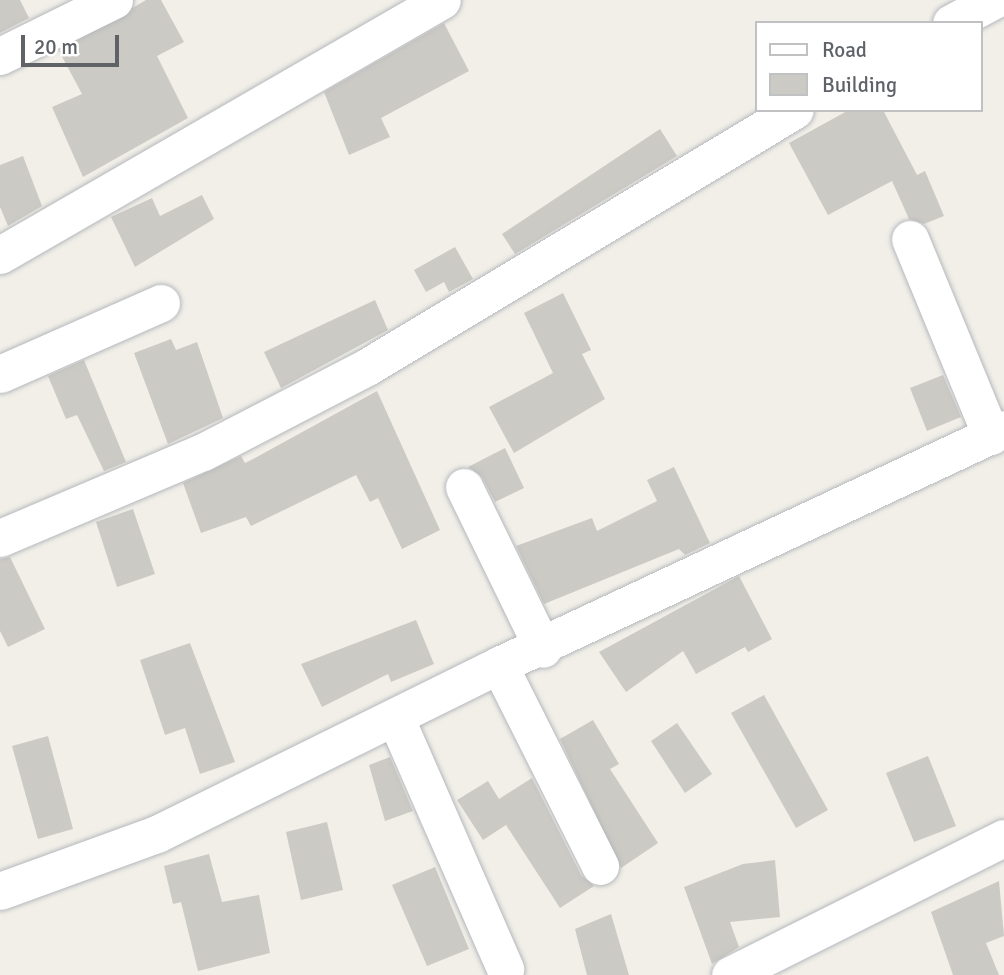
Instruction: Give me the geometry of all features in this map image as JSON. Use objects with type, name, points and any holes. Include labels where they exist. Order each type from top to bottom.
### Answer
[{"type":"street","points":[[0,56],[114,0]]},
{"type":"street","points":[[0,255],[442,0]]},
{"type":"street","points":[[955,21],[994,0]]},
{"type":"street","points":[[0,538],[203,452],[367,367],[792,112]]},
{"type":"street","points":[[0,891],[157,834],[396,719],[499,665],[543,649],[997,433],[910,239]]},
{"type":"street","points":[[0,374],[161,303]]},
{"type":"street","points":[[464,487],[543,649]]},
{"type":"street","points":[[499,665],[600,866]]},
{"type":"street","points":[[396,719],[505,969]]},
{"type":"street","points":[[730,975],[1004,838]]},
{"type":"building","points":[[0,0],[20,0],[29,18],[0,33]]},
{"type":"building","points":[[146,0],[161,0],[184,42],[157,56],[188,118],[83,177],[52,107],[82,94],[59,51]]},
{"type":"building","points":[[444,23],[469,71],[381,118],[390,137],[349,155],[324,92]]},
{"type":"building","points":[[845,112],[884,112],[917,175],[925,171],[944,216],[924,224],[909,219],[892,181],[828,215],[789,143]]},
{"type":"building","points":[[660,129],[677,156],[515,254],[502,234]]},
{"type":"building","points":[[23,156],[42,206],[8,226],[0,207],[0,165]]},
{"type":"building","points":[[202,195],[214,219],[135,267],[111,217],[152,198],[160,216]]},
{"type":"building","points":[[455,247],[473,279],[449,292],[444,282],[426,292],[414,270]]},
{"type":"building","points":[[563,293],[591,350],[582,354],[605,399],[514,453],[489,407],[553,373],[524,313]]},
{"type":"building","points":[[375,300],[388,330],[281,388],[264,352]]},
{"type":"building","points":[[171,339],[176,350],[197,342],[223,418],[168,444],[134,353]]},
{"type":"building","points":[[84,360],[126,462],[104,471],[77,415],[66,419],[48,376]]},
{"type":"building","points":[[943,375],[961,417],[927,431],[910,388]]},
{"type":"building","points":[[377,391],[440,530],[402,549],[378,498],[370,502],[356,475],[251,526],[246,517],[201,533],[183,483],[241,456],[245,463]]},
{"type":"building","points":[[505,448],[524,488],[495,502],[482,477],[468,467]]},
{"type":"building","points":[[674,467],[710,543],[685,555],[679,549],[544,604],[516,546],[592,518],[597,531],[657,501],[647,480]]},
{"type":"building","points":[[133,509],[155,574],[117,587],[96,522]]},
{"type":"building","points":[[10,557],[45,629],[8,647],[0,631],[0,559]]},
{"type":"building","points":[[739,576],[772,639],[748,652],[745,647],[696,674],[683,651],[626,692],[599,652]]},
{"type":"building","points":[[416,620],[434,664],[391,682],[388,674],[322,707],[301,664]]},
{"type":"building","points":[[190,643],[235,762],[200,774],[185,728],[165,735],[140,660]]},
{"type":"building","points":[[764,695],[828,810],[796,828],[731,713]]},
{"type":"building","points":[[593,720],[619,764],[610,769],[658,843],[621,868],[560,739]]},
{"type":"building","points":[[677,723],[712,774],[685,793],[651,741]]},
{"type":"building","points":[[48,736],[73,829],[38,839],[12,746]]},
{"type":"building","points":[[928,756],[956,826],[914,842],[886,773]]},
{"type":"building","points":[[390,757],[413,811],[385,821],[369,765]]},
{"type":"building","points":[[532,778],[581,875],[594,886],[560,908],[506,825],[483,840],[457,800],[488,781],[499,799]]},
{"type":"building","points":[[327,822],[343,890],[301,900],[286,832]]},
{"type":"building","points":[[209,854],[222,902],[259,895],[270,953],[198,971],[181,902],[173,904],[164,866]]},
{"type":"building","points":[[775,860],[780,917],[730,922],[739,947],[712,964],[684,887],[743,864]]},
{"type":"building","points":[[435,867],[469,949],[427,966],[392,885]]},
{"type":"building","points":[[999,881],[1004,936],[986,943],[999,975],[953,975],[931,912]]},
{"type":"building","points":[[611,914],[629,975],[587,975],[575,929]]}]
